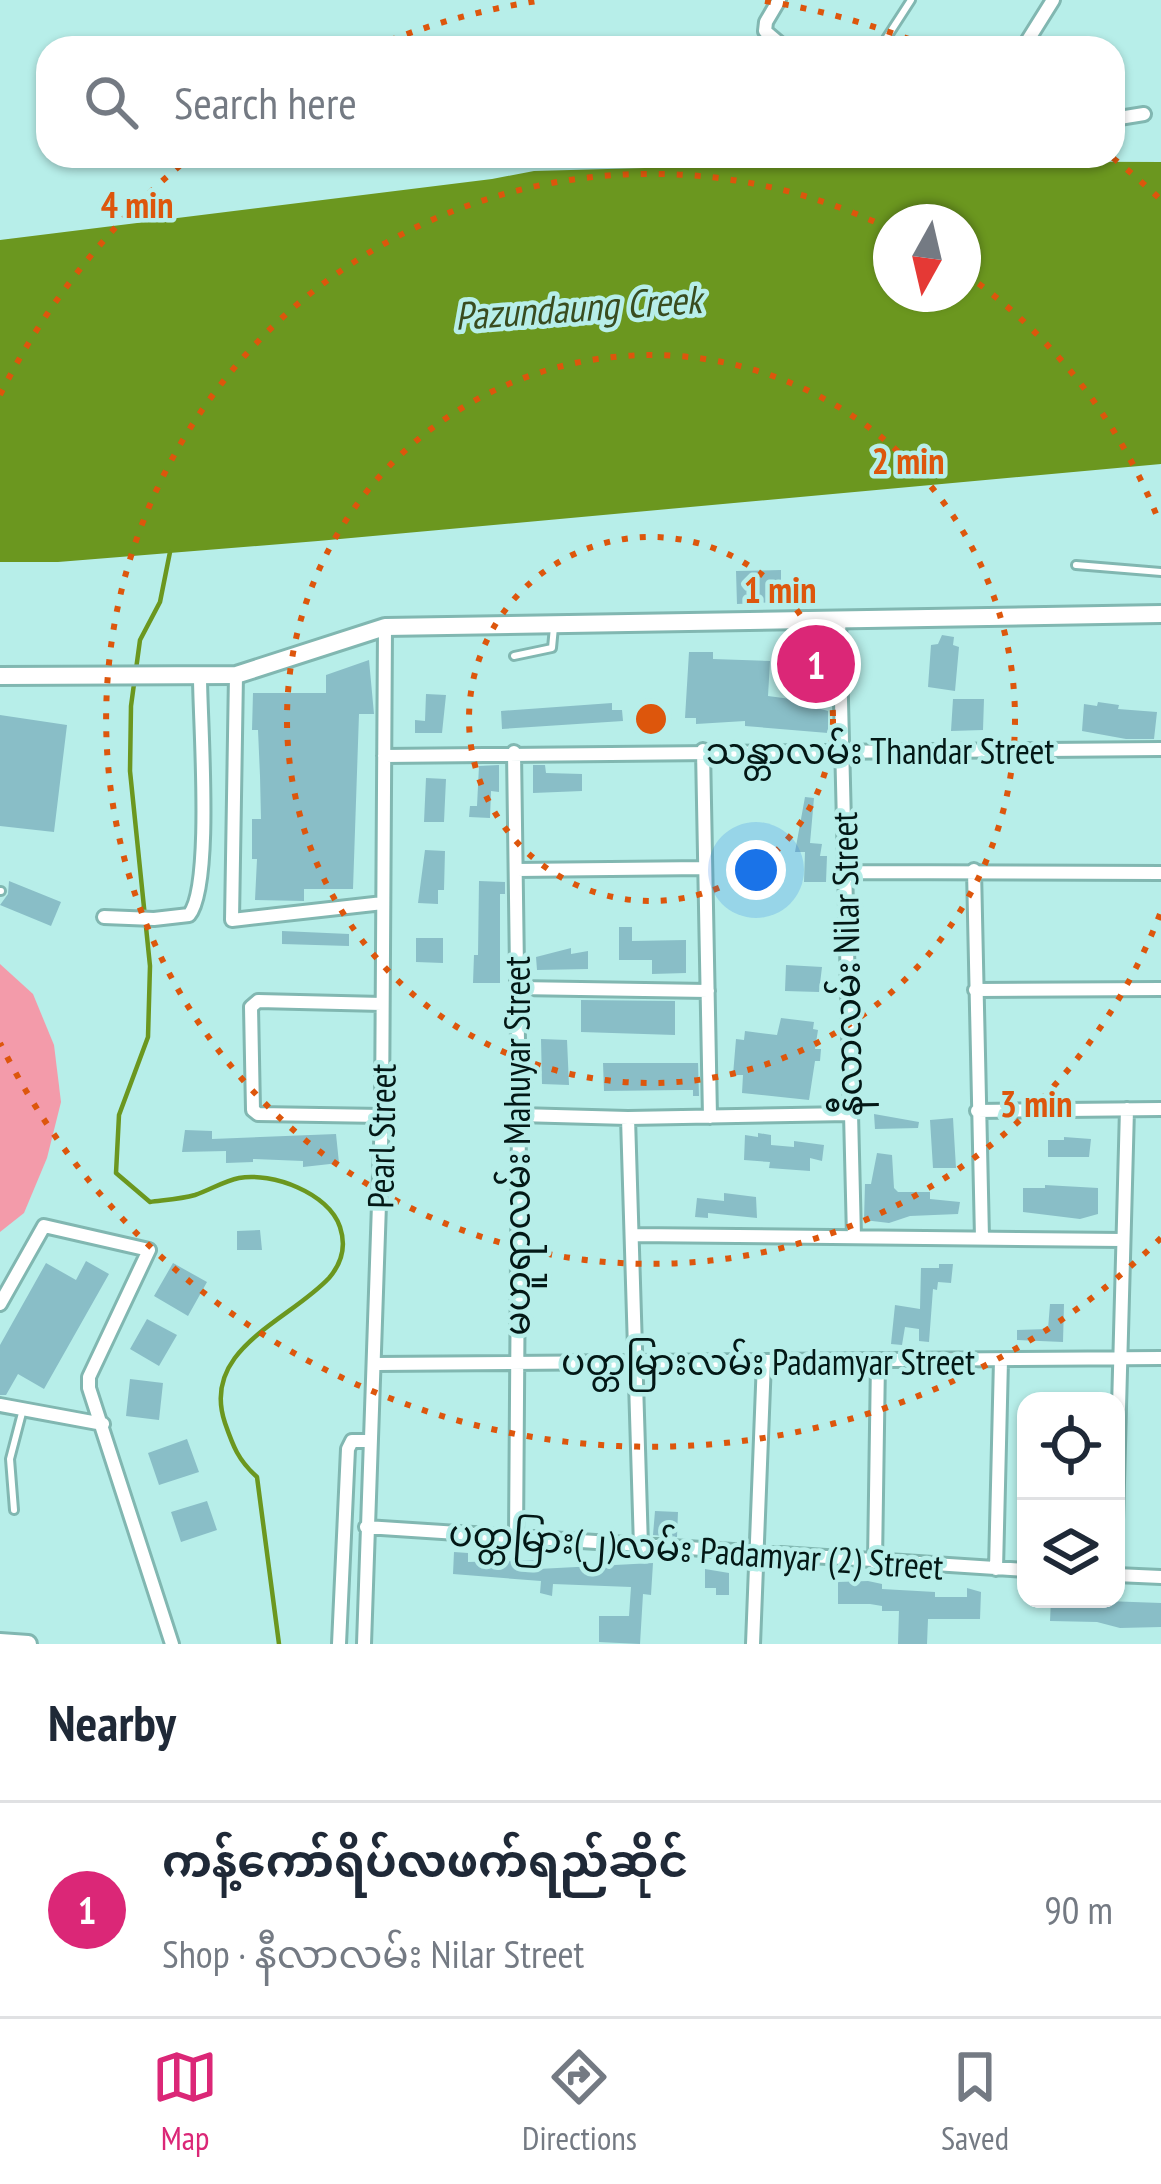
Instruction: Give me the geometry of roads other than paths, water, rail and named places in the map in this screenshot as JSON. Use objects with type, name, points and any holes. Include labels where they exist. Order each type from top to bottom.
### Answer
[{"type":"main road","points":[[0,676],[236,675],[385,627],[1161,614]]},
{"type":"main road","points":[[0,1642],[28,1644]]},
{"type":"street","points":[[771,36],[765,31],[766,22],[778,0]]},
{"type":"street","points":[[1030,36],[1053,0]]},
{"type":"street","points":[[1125,116],[1144,114]]},
{"type":"street","name":"နီလာလမ်း Nilar Street","points":[[839,618],[854,1237]]},
{"type":"street","name":"Pearl Street","points":[[364,1644],[382,1116],[385,627]]},
{"type":"street","points":[[236,675],[232,920],[383,903]]},
{"type":"street","points":[[104,917],[189,915],[196,905],[201,887],[200,677]]},
{"type":"street","name":"သန္တာလမ်း Thandar Street","points":[[384,756],[1161,749]]},
{"type":"street","points":[[703,750],[710,1117]]},
{"type":"street","name":"မဟူရာလမ်း Mahuyar Street","points":[[514,752],[519,1115],[516,1539]]},
{"type":"street","points":[[516,870],[705,868]]},
{"type":"street","points":[[974,870],[982,1238]]},
{"type":"street","points":[[844,872],[1161,873]]},
{"type":"street","points":[[517,988],[708,991]]},
{"type":"street","points":[[975,990],[1161,989]]},
{"type":"street","points":[[382,1004],[258,1001],[251,1007],[254,1110],[258,1114],[382,1116]]},
{"type":"street","points":[[977,1111],[1161,1108]]},
{"type":"street","points":[[1117,1500],[1127,1109]]},
{"type":"street","points":[[519,1115],[850,1114]]},
{"type":"street","points":[[628,1118],[640,1547]]},
{"type":"street","points":[[0,1304],[44,1226],[146,1246],[149,1253],[89,1377],[172,1644]]},
{"type":"street","points":[[633,1234],[1123,1240]]},
{"type":"street","name":"ပတ္တမြားလမ်း Padamyar Street","points":[[376,1364],[1161,1358]]},
{"type":"street","points":[[875,1562],[878,1360]]},
{"type":"street","points":[[996,1569],[1001,1360]]},
{"type":"street","points":[[753,1644],[764,1361]]},
{"type":"street","points":[[0,1405],[103,1424]]},
{"type":"street","points":[[340,1644],[348,1449],[352,1441],[370,1442]]},
{"type":"street","name":"ပတ္တမြား(၂)လမ်း Padamyar (2) Street","points":[[366,1527],[1017,1570]]},
{"type":"street","points":[[1125,1576],[1161,1577]]},
{"type":"lane","points":[[888,36],[910,0]]},
{"type":"lane","points":[[1076,565],[1161,572]]},
{"type":"lane","points":[[514,656],[552,648],[554,624]]},
{"type":"lane","points":[[14,1510],[10,1459],[22,1409]]},
{"type":"water","name":"Pazundaung Creek","points":[[1125,162],[1161,162],[1161,464],[318,541],[58,562],[0,562],[0,240],[534,171],[1125,168]]},
{"type":"waterway","points":[[170,552],[160,602],[140,640],[131,706],[130,771],[150,966],[148,1037],[119,1115],[116,1173],[150,1202],[195,1195],[239,1178],[267,1178],[312,1195],[340,1227],[343,1247],[329,1278],[236,1356],[225,1375],[221,1397],[234,1446],[257,1477],[279,1644]]},
{"type":"place","name":"ကန့်ကော်ရိပ်လဖက်ရည်ဆိုင်","points":[[816,664]]}]
